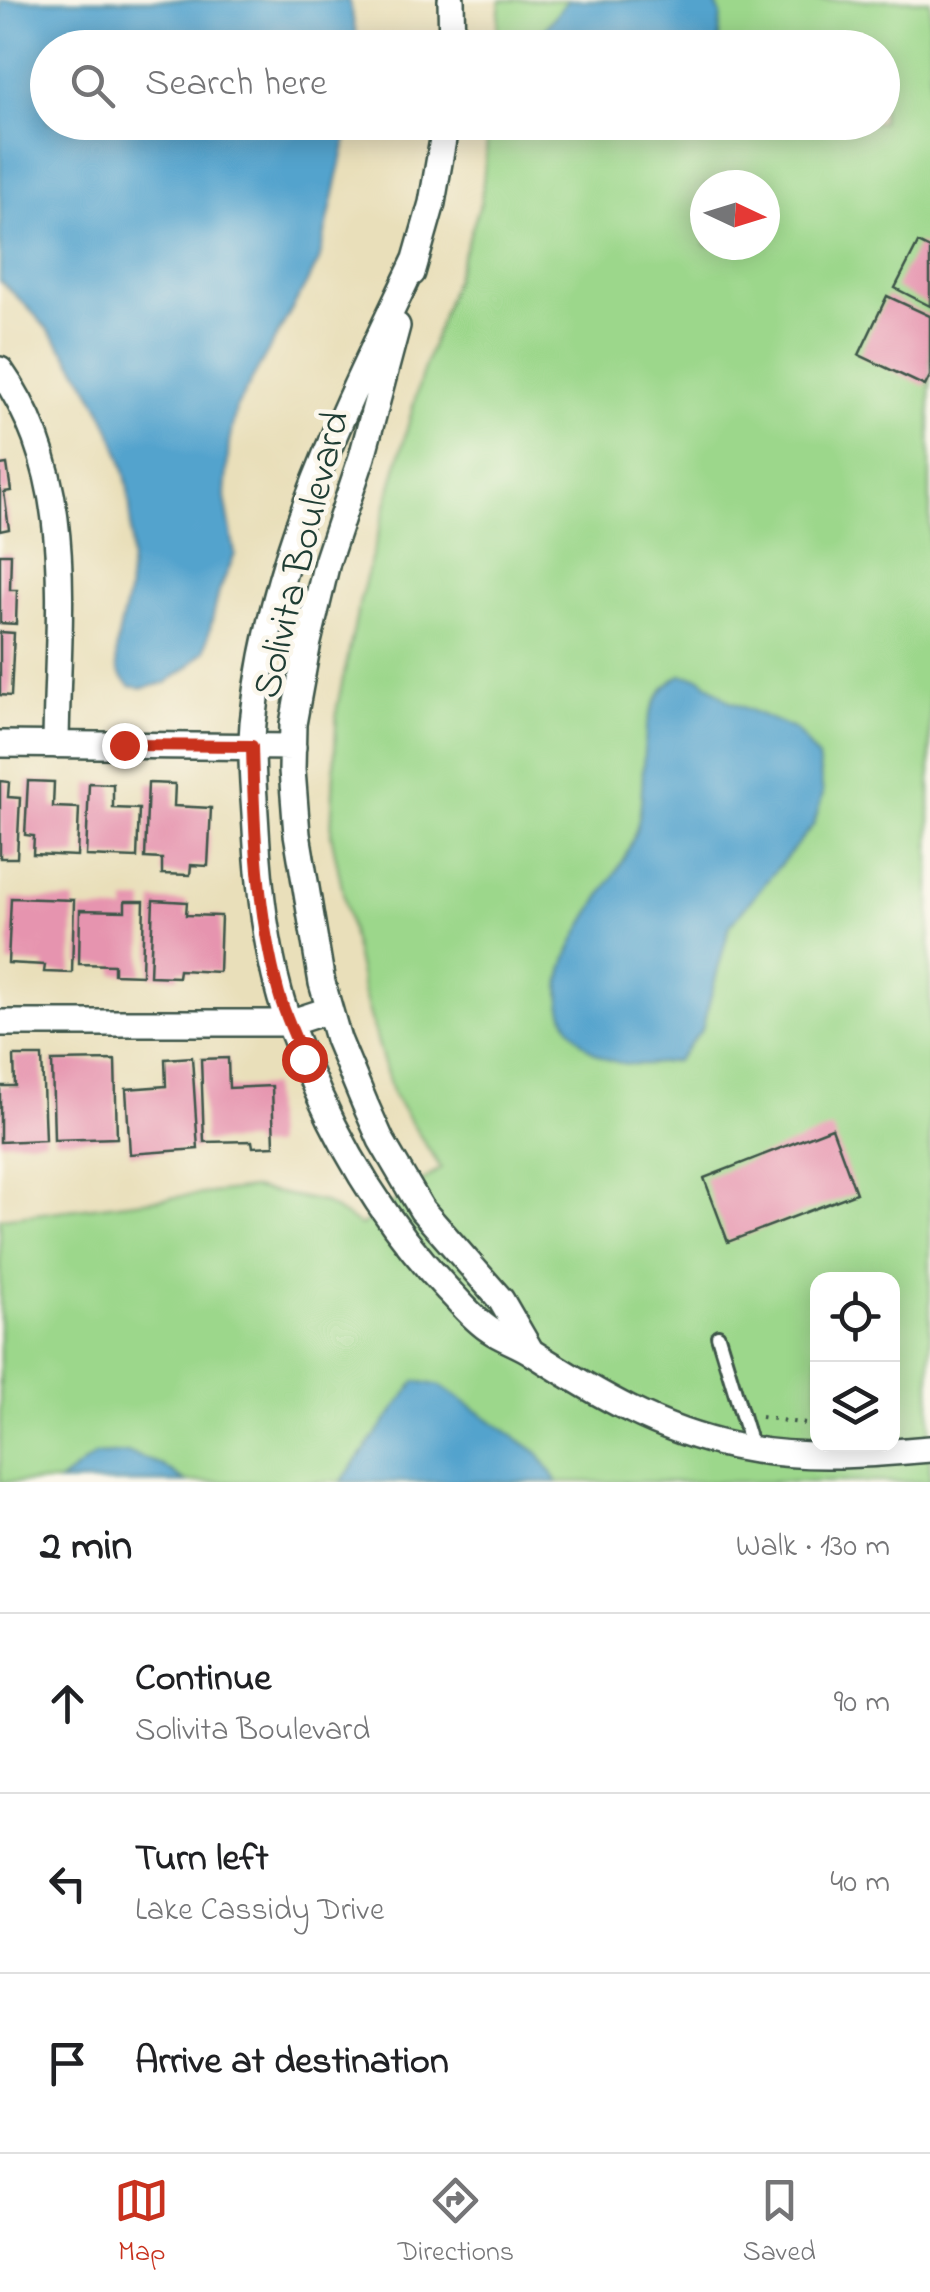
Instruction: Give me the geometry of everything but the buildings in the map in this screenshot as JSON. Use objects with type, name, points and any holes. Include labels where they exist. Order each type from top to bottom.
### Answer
[{"type":"street","points":[[451,0],[452,30]]},
{"type":"street","name":"Solivita Boulevard","points":[[443,140],[432,203],[362,457],[327,562],[308,642],[294,724],[297,834],[309,920],[329,1010],[351,1073],[403,1180],[422,1210],[500,1300],[530,1350]]},
{"type":"street","name":"Solivita Boulevard","points":[[416,260],[324,454],[294,534],[260,671],[252,746],[258,862],[279,993],[344,1150],[419,1259],[489,1330],[530,1350],[629,1411],[698,1437],[752,1449],[808,1455],[930,1449]]},
{"type":"street","points":[[0,370],[35,432],[54,497],[58,537],[56,744]]},
{"type":"street","points":[[0,744],[293,747]]},
{"type":"street","points":[[0,1023],[289,1022],[329,1010]]},
{"type":"lane","points":[[718,1336],[752,1449]]},
{"type":"path","points":[[742,1414],[810,1425]]},
{"type":"green space","points":[[500,0],[930,0],[930,1482],[0,1482],[0,1218],[253,1188],[323,1202],[361,1226],[441,1168],[393,1095],[364,995],[331,834],[337,707],[360,600],[422,374],[481,202],[487,140],[900,140],[900,30],[497,30]]},
{"type":"water","points":[[0,0],[349,0],[355,30],[30,30],[30,140],[346,140],[319,261],[236,408],[225,497],[235,554],[219,591],[205,650],[166,683],[143,688],[130,686],[117,668],[131,540],[130,508],[116,445],[103,414],[67,354],[0,281]]},
{"type":"water","points":[[568,0],[714,0],[721,15],[720,30],[544,30]]},
{"type":"water","points":[[681,675],[700,678],[729,701],[796,730],[818,758],[823,794],[814,824],[730,925],[702,1029],[676,1061],[623,1063],[600,1056],[578,1038],[563,1012],[560,985],[580,930],[629,848],[641,804],[648,721],[665,687]]},
{"type":"water","points":[[416,1381],[441,1386],[538,1453],[557,1482],[341,1482]]},
{"type":"water","points":[[129,1453],[160,1464],[186,1482],[59,1482],[95,1455]]},
{"type":"route","points":[[124,745],[252,746],[266,928],[279,993],[304,1059]]}]
